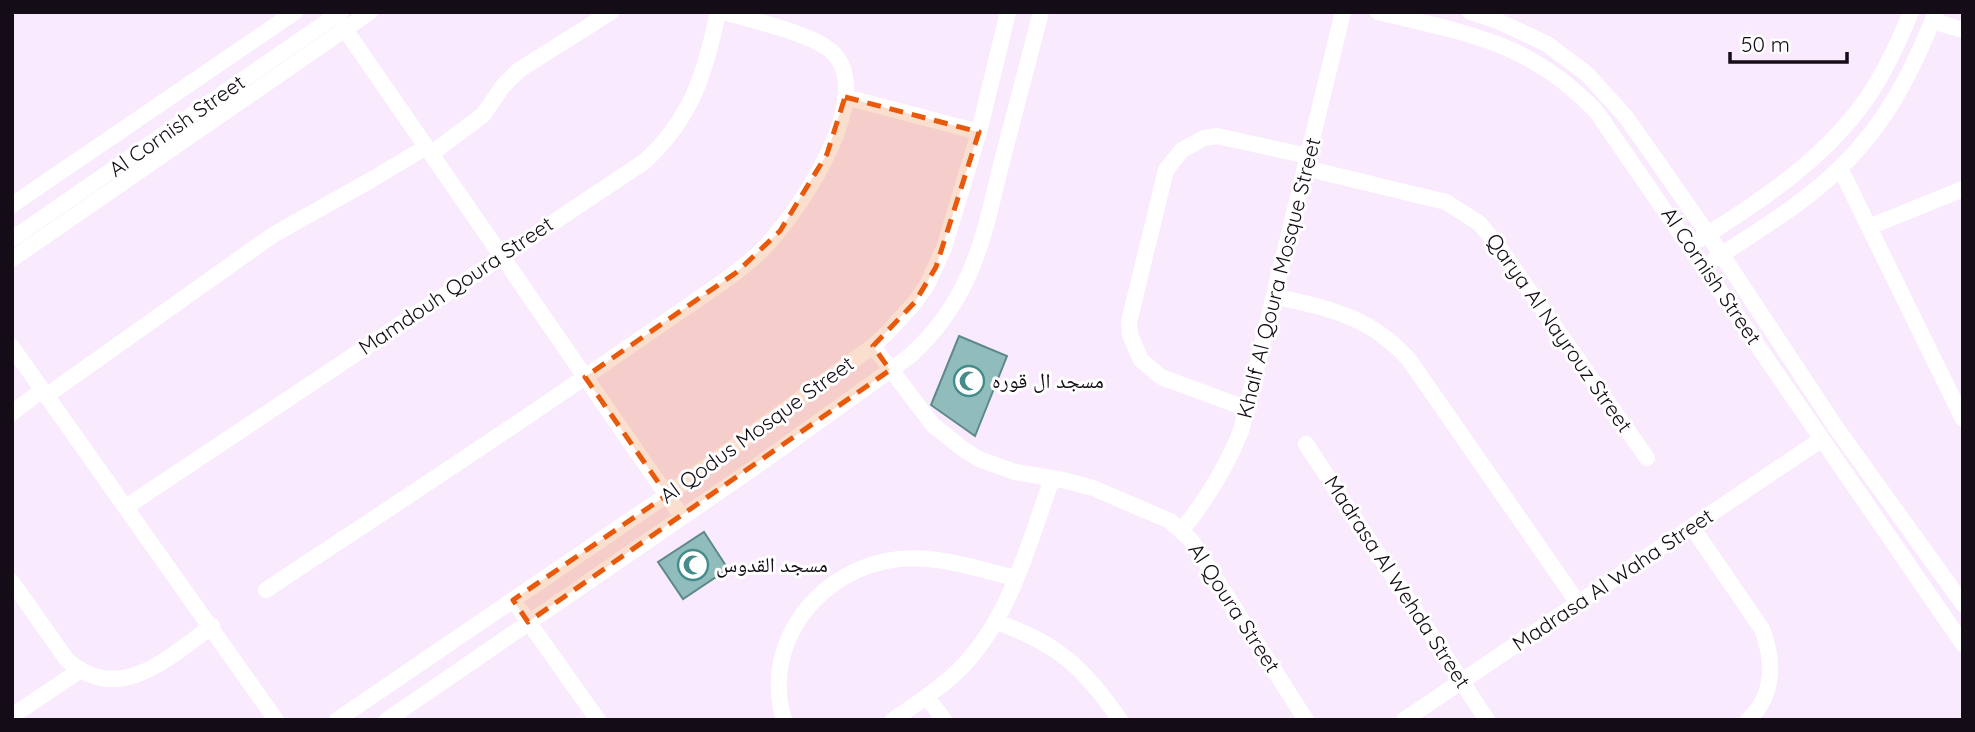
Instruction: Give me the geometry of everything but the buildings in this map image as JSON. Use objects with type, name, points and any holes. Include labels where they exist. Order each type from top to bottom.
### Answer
[{"type":"street","name":"Al Cornish Street","points":[[12,205],[295,12]]},
{"type":"street","points":[[12,258],[339,17],[370,12]]},
{"type":"street","points":[[12,413],[272,235],[428,150],[483,115],[503,86],[519,69],[611,12]]},
{"type":"street","points":[[265,590],[585,377],[737,272],[780,231],[814,181],[827,155],[845,97],[845,75],[842,65],[828,48],[809,38],[721,12]]},
{"type":"street","name":"Mamdouh Qoura Street","points":[[126,507],[644,162],[659,149],[677,126],[692,100],[708,62],[721,12]]},
{"type":"street","name":"Al Qodus Mosque Street","points":[[337,720],[667,495],[873,345],[909,310],[936,267],[944,248],[979,132],[1008,12]]},
{"type":"street","name":"Al Qodus Mosque Street","points":[[387,720],[890,370],[909,356],[937,328],[968,279],[982,242],[1041,12]]},
{"type":"street","name":"Khalf Al Qoura Mosque Street","points":[[1182,530],[1222,472],[1248,409],[1343,12]]},
{"type":"street","name":"Al Cornish Street","points":[[1378,12],[1493,41],[1516,51],[1559,77],[1604,121],[1963,644]]},
{"type":"street","name":"Al Cornish Street","points":[[1470,12],[1520,30],[1547,44],[1587,74],[1626,117],[1708,234],[1837,429],[1963,604]]},
{"type":"street","points":[[1690,245],[1798,170],[1843,128],[1872,90],[1891,58],[1910,12]]},
{"type":"street","name":"Al Cornish Street","points":[[12,239],[339,17]]},
{"type":"street","points":[[339,17],[682,517]]},
{"type":"street","points":[[1704,267],[1816,189],[1840,169],[1868,138],[1892,105],[1912,69],[1934,17],[1963,30]]},
{"type":"street","points":[[845,97],[979,132]]},
{"type":"street","name":"Qarya Al Nayrouz Street","points":[[1248,409],[1161,377],[1141,360],[1134,348],[1129,322],[1162,182],[1173,159],[1182,150],[1204,138],[1217,136],[1446,202],[1479,223],[1496,243],[1647,458]]},
{"type":"street","points":[[1840,169],[1963,419]]},
{"type":"street","points":[[1869,227],[1963,189]]},
{"type":"street","points":[[1274,296],[1351,316],[1376,329],[1398,347],[1578,603]]},
{"type":"street","name":"Al Qoura Street","points":[[873,345],[933,425],[979,459],[1015,472],[1093,488],[1170,521],[1182,530],[1306,720]]},
{"type":"street","points":[[12,347],[276,720]]},
{"type":"street","name":"Madrasa Al Waha Street","points":[[1404,720],[1822,439]]},
{"type":"street","name":"Madrasa Al Wehda Street","points":[[1306,444],[1487,720]]},
{"type":"street","points":[[893,720],[927,697],[965,663],[996,622],[1016,578],[1052,479]]},
{"type":"street","points":[[1692,527],[1762,629],[1769,646],[1769,683],[1763,701],[1748,720]]},
{"type":"street","points":[[784,720],[778,691],[779,672],[789,635],[809,605],[849,574],[882,562],[916,558],[949,562],[1016,578]]},
{"type":"street","points":[[12,582],[67,660],[79,671],[106,679],[139,675],[155,668],[212,626]]},
{"type":"street","points":[[513,600],[598,720]]},
{"type":"street","points":[[996,622],[1038,639],[1075,664],[1104,696],[1120,720]]},
{"type":"street","points":[[12,716],[79,671]]},
{"type":"street","points":[[927,697],[944,720]]},
{"type":"highlighted area","points":[[845,97],[979,132],[936,267],[915,302],[873,346],[890,370],[528,622],[513,600],[667,495],[585,377],[737,272],[780,231],[827,154]]},
{"type":"place","name":"مسجد ال قوره","points":[[969,381]]},
{"type":"place","name":"مسجد القدوس","points":[[693,565]]}]
